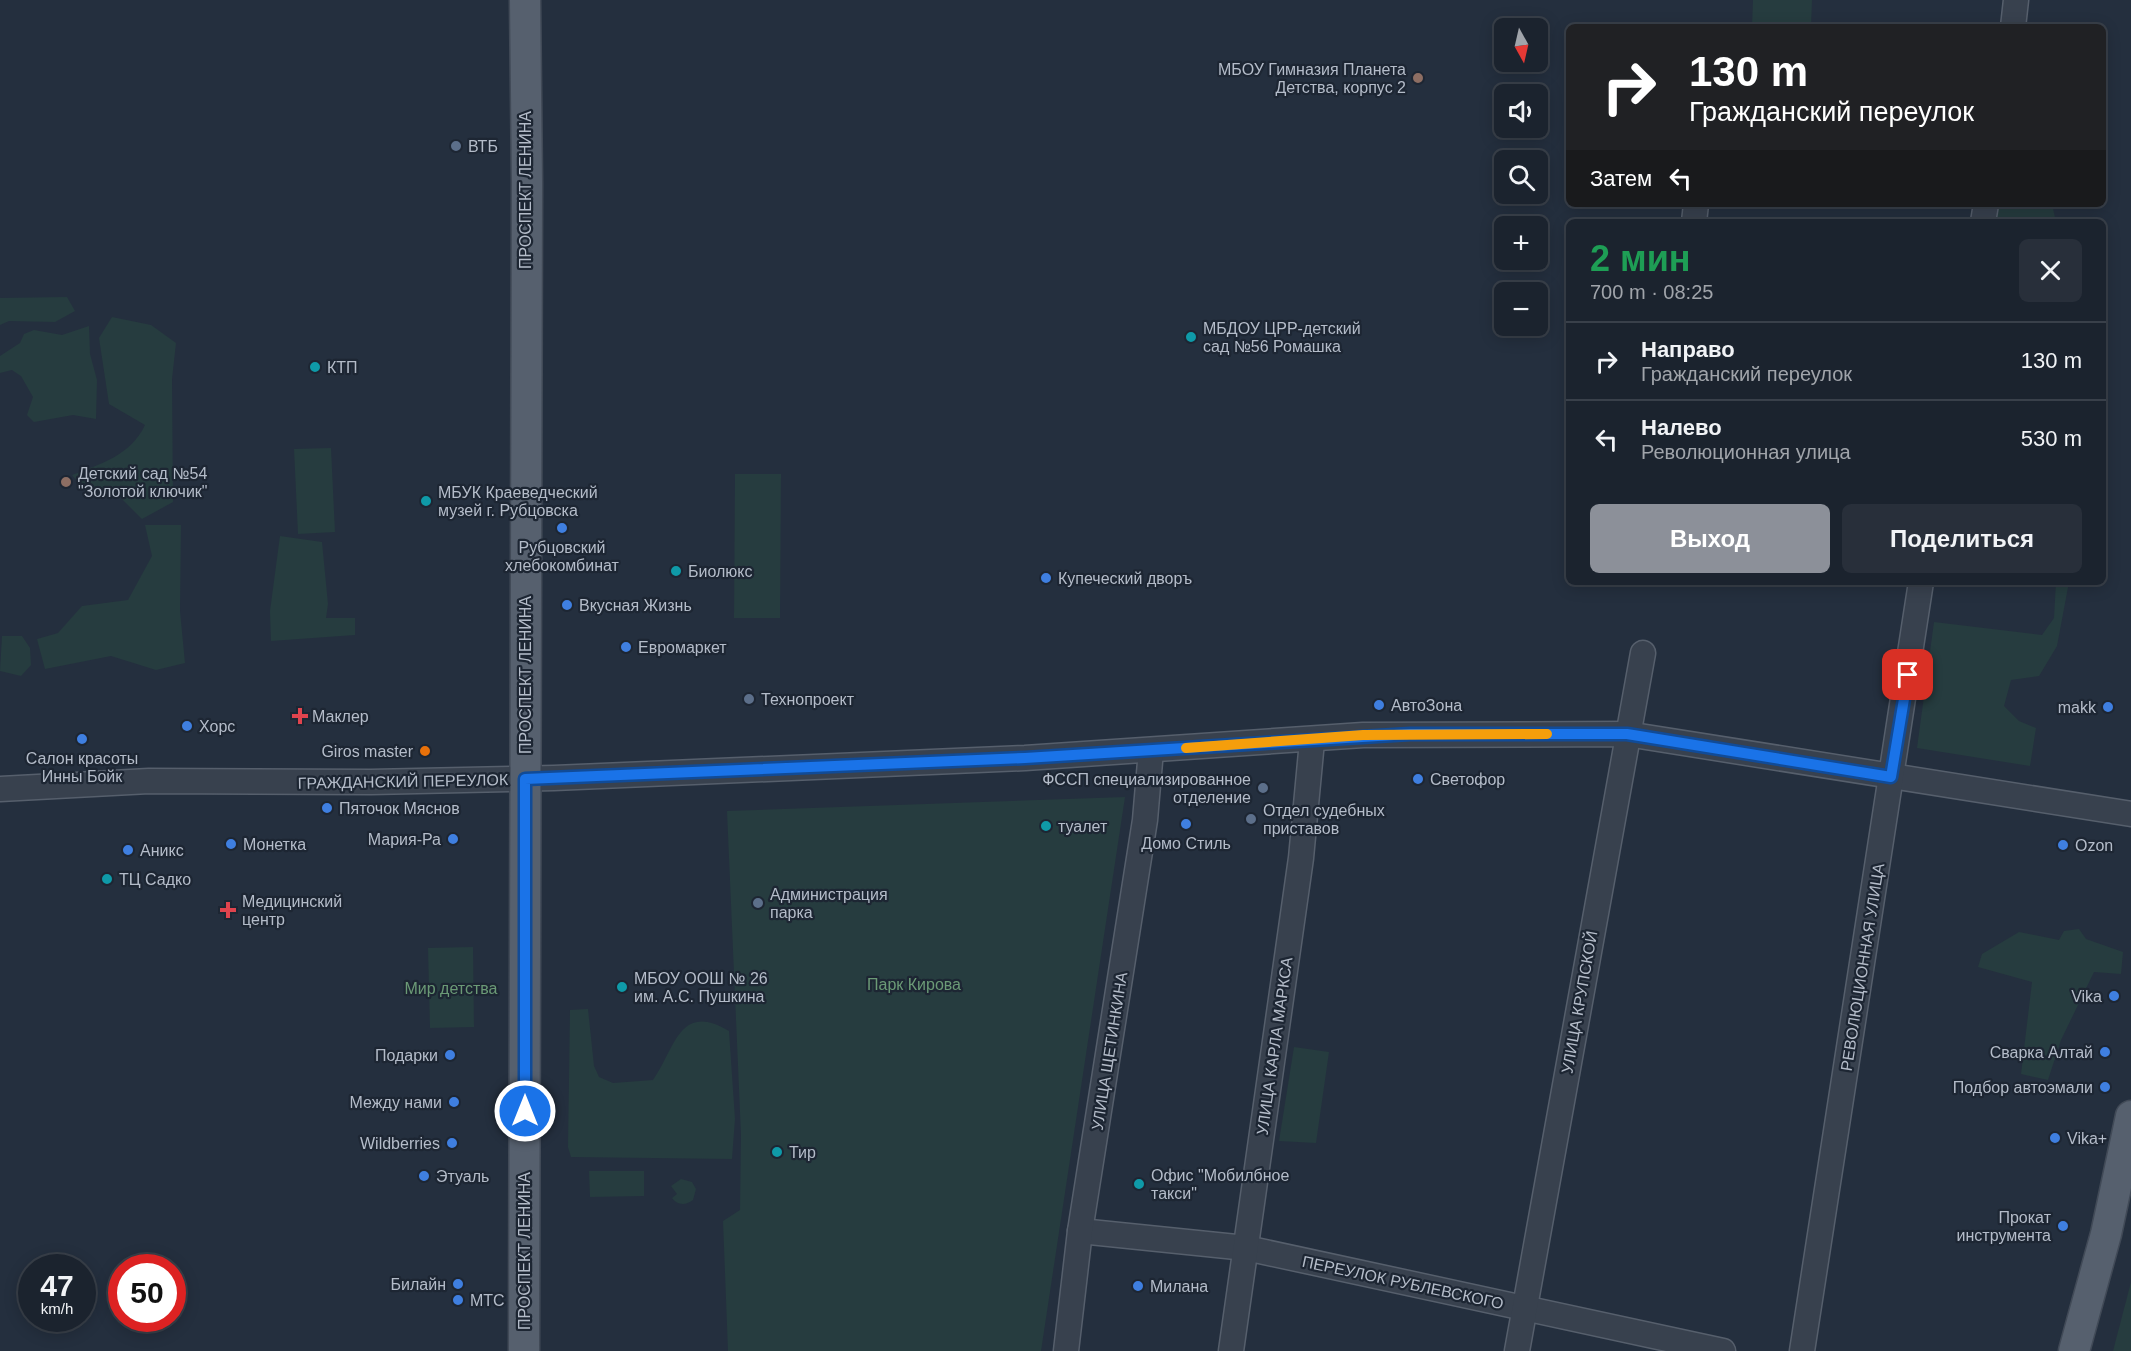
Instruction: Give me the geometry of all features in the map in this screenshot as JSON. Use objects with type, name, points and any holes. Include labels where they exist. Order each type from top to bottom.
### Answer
[{"type":"main road","name":"ПРОСПЕКТ ЛЕНИНА","points":[[524,1351],[527,183],[525,0]]},
{"type":"main road","points":[[2074,1351],[2106,1234],[2131,1116]]},
{"type":"street","points":[[2013,24],[2016,0]]},
{"type":"street","name":"РЕВОЛЮЦИОННАЯ УЛИЦА","points":[[1802,1351],[1921,585]]},
{"type":"street","name":"УЛИЦА КРУПСКОЙ","points":[[1517,1351],[1643,653]]},
{"type":"street","name":"ГРАЖДАНСКИЙ ПЕРЕУЛОК","points":[[0,789],[149,781],[525,779],[1151,750],[1410,734],[1627,734],[2131,814]]},
{"type":"street","name":"УЛИЦА КАРЛА МАРКСА","points":[[1231,1351],[1301,858],[1312,741]]},
{"type":"street","name":"УЛИЦА ЩЕТИНКИНА","points":[[1066,1351],[1080,1231],[1145,820],[1151,750]]},
{"type":"street","name":"ПЕРЕУЛОК РУБЛЕВСКОГО","points":[[1080,1231],[1246,1248],[1723,1351]]},
{"type":"green space","points":[[1753,0],[1812,0],[1811,24],[1752,24]]},
{"type":"green space","points":[[1996,207],[2053,207],[2055,219],[1994,219]]},
{"type":"green space","points":[[67,297],[75,311],[55,322],[9,321],[0,325],[0,298]]},
{"type":"green space","points":[[112,317],[151,325],[176,343],[172,379],[173,502],[142,519],[120,497],[91,498],[72,475],[104,462],[123,451],[132,444],[145,425],[109,404],[99,338]]},
{"type":"green space","points":[[89,326],[90,354],[97,380],[96,419],[73,415],[34,422],[27,415],[33,397],[21,376],[12,370],[0,373],[0,356],[20,343],[24,334],[34,330],[62,335]]},
{"type":"green space","points":[[331,448],[335,532],[298,534],[294,449]]},
{"type":"green space","points":[[735,474],[781,474],[780,618],[734,618]]},
{"type":"green space","points":[[145,525],[181,525],[180,611],[185,663],[156,670],[111,656],[45,669],[37,639],[58,633],[82,606],[128,600],[152,556]]},
{"type":"green space","points":[[280,536],[322,542],[328,604],[326,618],[355,618],[355,635],[271,641],[270,611]]},
{"type":"green space","points":[[2056,585],[2068,585],[2057,646],[2039,676],[2011,680],[2004,706],[2019,721],[2036,728],[2030,766],[1917,748],[1934,622],[2042,635],[2054,618]]},
{"type":"green space","points":[[2,636],[22,636],[30,648],[31,665],[21,676],[0,671]]},
{"type":"green space","name":"Парк Кирова","points":[[1125,797],[1041,1351],[728,1351],[723,1221],[740,1210],[741,1135],[727,811]]},
{"type":"green space","points":[[2079,929],[2086,939],[2123,952],[2121,974],[2094,972],[2061,1040],[2048,1080],[2021,1074],[2032,982],[1978,967],[1982,954],[2019,932],[2059,940],[2064,931]]},
{"type":"green space","name":"Мир детства","points":[[473,947],[474,1027],[430,1028],[428,948]]},
{"type":"green space","points":[[588,1009],[594,1066],[599,1077],[613,1083],[653,1080],[680,1033],[689,1025],[699,1022],[712,1023],[729,1031],[735,1119],[732,1159],[571,1157],[568,1147],[570,1010]]},
{"type":"green space","points":[[1294,1047],[1329,1052],[1316,1143],[1279,1141]]},
{"type":"green space","points":[[589,1171],[644,1171],[644,1196],[590,1197]]},
{"type":"green space","points":[[681,1179],[692,1182],[696,1189],[693,1200],[684,1204],[672,1198],[677,1194],[671,1186]]},
{"type":"green space","points":[[2131,1282],[2131,1351],[2113,1351]]},
{"type":"slow traffic","points":[[1186,748],[1312,741],[1363,735],[1547,734]]},
{"type":"place","name":"МБОУ Гимназия Планета Детства, корпус 2","points":[[1418,78]]},
{"type":"place","name":"ВТБ","points":[[456,146]]},
{"type":"place","name":"МБДОУ ЦРР-детский сад №56 Ромашка","points":[[1191,337]]},
{"type":"place","name":"КТП","points":[[315,367]]},
{"type":"place","name":"Детский сад №54 \"Золотой ключик\"","points":[[66,482]]},
{"type":"place","name":"МБУК Краеведческий музей г. Рубцовска","points":[[426,501]]},
{"type":"place","name":"Рубцовский хлебокомбинат","points":[[562,528]]},
{"type":"place","name":"Биолюкс","points":[[676,571]]},
{"type":"place","name":"Купеческий дворъ","points":[[1046,578]]},
{"type":"place","name":"Вкусная Жизнь","points":[[567,605]]},
{"type":"place","name":"Евромаркет","points":[[626,647]]},
{"type":"place","name":"Технопроект","points":[[749,699]]},
{"type":"place","name":"АвтоЗона","points":[[1379,705]]},
{"type":"place","name":"makk","points":[[2108,707]]},
{"type":"place","name":"Маклер","points":[[300,716]]},
{"type":"place","name":"Хорс","points":[[187,726]]},
{"type":"place","name":"Салон красоты Инны Бойк","points":[[82,739]]},
{"type":"place","name":"Giros master","points":[[425,751]]},
{"type":"place","name":"Светофор","points":[[1418,779]]},
{"type":"place","name":"ФССП специализированное отделение","points":[[1263,788]]},
{"type":"place","name":"Пяточок Мяснов","points":[[327,808]]},
{"type":"place","name":"Отдел судебных приставов","points":[[1251,819]]},
{"type":"place","name":"Домо Стиль","points":[[1186,824]]},
{"type":"place","name":"туалет","points":[[1046,826]]},
{"type":"place","name":"Мария-Ра","points":[[453,839]]},
{"type":"place","name":"Монетка","points":[[231,844]]},
{"type":"place","name":"Ozon","points":[[2063,845]]},
{"type":"place","name":"Аникс","points":[[128,850]]},
{"type":"place","name":"ТЦ Садко","points":[[107,879]]},
{"type":"place","name":"Администрация парка","points":[[758,903]]},
{"type":"place","name":"Медицинский центр","points":[[228,910]]},
{"type":"place","name":"МБОУ ООШ № 26 им. А.С. Пушкина","points":[[622,987]]},
{"type":"place","name":"Vika","points":[[2114,996]]},
{"type":"place","name":"Сварка Алтай","points":[[2105,1052]]},
{"type":"place","name":"Подарки","points":[[450,1055]]},
{"type":"place","name":"Подбор автоэмали","points":[[2105,1087]]},
{"type":"place","name":"Между нами","points":[[454,1102]]},
{"type":"place","name":"Vika+","points":[[2055,1138]]},
{"type":"place","name":"Wildberries","points":[[452,1143]]},
{"type":"place","name":"Тир","points":[[777,1152]]},
{"type":"place","name":"Этуаль","points":[[424,1176]]},
{"type":"place","name":"Офис \"Мобилбное такси\"","points":[[1139,1184]]},
{"type":"place","name":"Прокат инструмента","points":[[2063,1226]]},
{"type":"place","name":"Билайн","points":[[458,1284]]},
{"type":"place","name":"Милана","points":[[1138,1286]]},
{"type":"place","name":"МТС","points":[[458,1300]]},
{"type":"route","points":[[525,1111],[525,779],[1025,758],[1312,741],[1363,735],[1410,734],[1627,734],[1891,777],[1908,675]]}]
